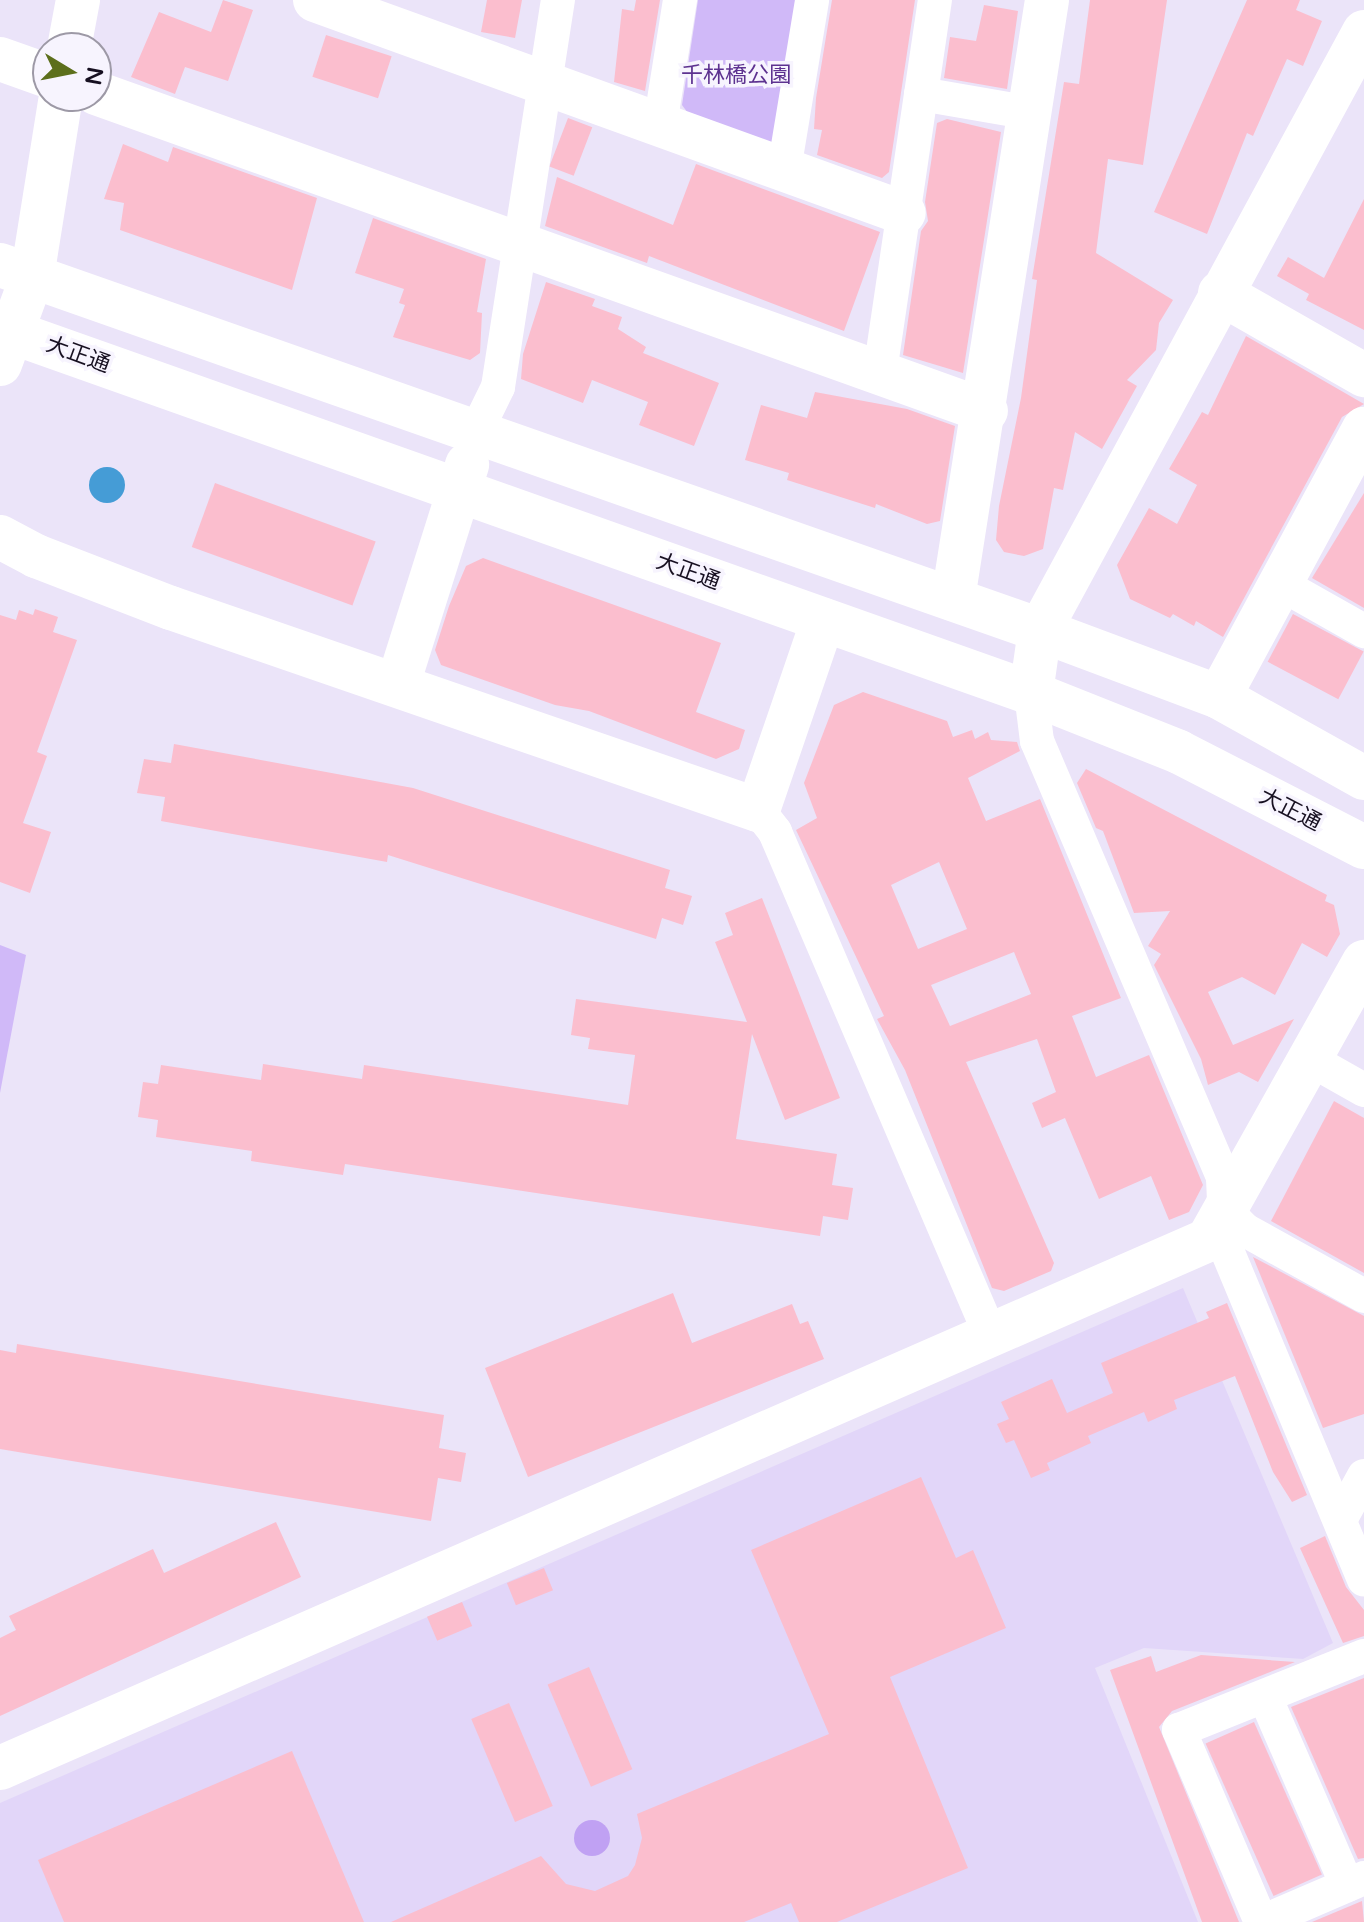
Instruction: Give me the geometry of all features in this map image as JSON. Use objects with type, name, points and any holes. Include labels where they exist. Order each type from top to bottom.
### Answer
[{"type":"street","points":[[72,32],[78,0]]},
{"type":"street","points":[[315,0],[904,213]]},
{"type":"street","points":[[398,684],[476,432],[498,387],[558,0]]},
{"type":"street","points":[[660,125],[680,0]]},
{"type":"street","points":[[784,170],[812,0]]},
{"type":"street","points":[[880,372],[935,0]]},
{"type":"street","points":[[953,599],[986,411],[1047,0]]},
{"type":"street","points":[[1364,32],[1040,630],[1031,693],[1037,741],[1223,1178],[1227,1212],[1226,1248],[1364,1579]]},
{"type":"street","points":[[0,59],[32,70]]},
{"type":"street","points":[[921,94],[1031,113]]},
{"type":"street","points":[[112,99],[986,411]]},
{"type":"street","points":[[4,341],[16,271],[57,112]]},
{"type":"street","points":[[16,271],[953,599],[1219,697],[1364,778]]},
{"type":"street","points":[[1220,293],[1364,375]]},
{"type":"street","name":"大正通","points":[[4,341],[459,490],[1031,693],[1179,752],[1364,847]]},
{"type":"street","points":[[1219,697],[1364,429]]},
{"type":"street","points":[[0,537],[36,556],[171,608],[758,810],[775,832],[990,1334]]},
{"type":"street","points":[[1279,583],[1364,631]]},
{"type":"street","points":[[758,810],[823,620]]},
{"type":"street","points":[[0,1768],[1208,1240],[1227,1212],[1364,962]]},
{"type":"street","points":[[1311,1060],[1364,1090]]},
{"type":"street","points":[[1227,1212],[1245,1230],[1364,1296]]},
{"type":"street","points":[[1340,1520],[1364,1476]]},
{"type":"street","points":[[1266,1699],[1356,1882],[1262,1922],[1179,1730],[1266,1699],[1364,1656]]},
{"type":"shaded area","points":[[1183,1288],[1333,1643],[1303,1659],[1144,1648],[1095,1668],[1198,1922],[0,1922],[0,1803]]},
{"type":"shaded area","points":[[592,1820],[605,1825],[610,1838],[605,1851],[592,1856],[579,1851],[574,1838],[579,1825]]},
{"type":"green space","name":"千林橋公園","points":[[698,0],[797,0],[776,143],[766,145],[693,120],[682,105]]},
{"type":"green space","points":[[0,945],[26,955],[0,1093]]},
{"type":"water","points":[[107,467],[120,472],[125,485],[120,498],[107,503],[94,498],[89,485],[94,472]]},
{"type":"building","points":[[223,0],[253,10],[228,81],[185,67],[175,94],[131,77],[159,12],[211,32]]},
{"type":"building","points":[[487,0],[522,0],[515,38],[481,32]]},
{"type":"building","points":[[636,0],[660,0],[645,91],[614,82],[622,9],[634,11]]},
{"type":"building","points":[[832,0],[915,0],[889,172],[882,178],[817,155],[822,130],[814,129],[816,98]]},
{"type":"building","points":[[1090,0],[1167,0],[1143,165],[1108,159],[1096,253],[1173,300],[1159,323],[1156,350],[1127,380],[1137,386],[1102,449],[1075,432],[1063,490],[1054,488],[1043,549],[1024,556],[1004,552],[996,540],[999,506],[1021,398],[1037,280],[1032,279],[1064,82],[1079,84]]},
{"type":"building","points":[[1247,0],[1300,0],[1296,10],[1322,21],[1303,66],[1287,59],[1253,136],[1247,133],[1207,234],[1154,212]]},
{"type":"building","points":[[984,5],[1018,11],[1007,89],[944,78],[950,37],[976,41]]},
{"type":"building","points":[[326,35],[392,56],[378,98],[312,77]]},
{"type":"building","points":[[568,118],[592,127],[574,176],[549,167]]},
{"type":"building","points":[[947,119],[1001,132],[963,373],[903,355],[921,231],[928,221],[925,202],[937,123]]},
{"type":"building","points":[[123,144],[168,162],[173,147],[317,198],[292,290],[120,230],[124,203],[104,199]]},
{"type":"building","points":[[696,164],[880,232],[844,331],[649,256],[647,263],[545,226],[557,177],[673,225]]},
{"type":"building","points":[[1364,199],[1364,330],[1306,300],[1309,294],[1277,276],[1288,257],[1324,278]]},
{"type":"building","points":[[373,218],[486,259],[477,312],[482,313],[480,353],[470,360],[393,337],[405,305],[399,303],[404,289],[355,273]]},
{"type":"building","points":[[546,282],[595,299],[592,306],[622,317],[618,329],[646,347],[643,353],[719,383],[694,446],[639,425],[648,402],[592,380],[583,403],[521,379],[523,354]]},
{"type":"building","points":[[1246,336],[1364,404],[1342,417],[1223,637],[1196,621],[1194,626],[1173,614],[1170,618],[1130,599],[1117,565],[1149,508],[1177,524],[1197,485],[1169,469],[1202,412],[1208,415]]},
{"type":"building","points":[[815,392],[907,409],[955,426],[940,521],[927,524],[876,504],[875,508],[787,480],[789,473],[745,460],[761,405],[807,418]]},
{"type":"building","points":[[215,483],[376,541],[352,605],[192,547]]},
{"type":"building","points":[[1364,493],[1364,608],[1312,578]]},
{"type":"building","points":[[483,558],[721,643],[696,712],[745,730],[739,749],[716,759],[589,711],[555,705],[441,665],[435,650],[449,606],[466,566]]},
{"type":"building","points":[[35,609],[58,617],[53,632],[77,640],[37,752],[47,756],[23,823],[51,832],[30,893],[0,882],[0,615],[16,620],[19,610],[33,615]]},
{"type":"building","points":[[1293,614],[1364,652],[1338,699],[1268,662]]},
{"type":"building","points":[[863,692],[947,721],[953,737],[972,730],[975,739],[988,732],[991,740],[1017,742],[1020,751],[968,778],[986,821],[1040,799],[1121,998],[1072,1016],[1096,1077],[1149,1055],[1203,1185],[1189,1212],[1169,1220],[1151,1176],[1099,1199],[1065,1118],[1042,1128],[1032,1103],[1056,1092],[1037,1039],[966,1062],[1054,1263],[1051,1271],[1004,1291],[992,1288],[905,1070],[877,1019],[884,1016],[796,830],[817,818],[804,783],[834,705]],"holes":[[[939,862],[967,929],[918,949],[891,885]],[[1014,952],[1031,994],[950,1026],[931,985]]]},
{"type":"building","points":[[174,744],[413,788],[670,870],[665,888],[692,896],[683,925],[662,918],[656,939],[388,855],[387,862],[161,821],[165,797],[137,793],[144,759],[171,763]]},
{"type":"building","points":[[1086,769],[1327,895],[1325,901],[1334,905],[1340,934],[1327,957],[1302,943],[1275,995],[1242,977],[1208,992],[1233,1045],[1294,1019],[1258,1082],[1239,1072],[1208,1085],[1201,1059],[1154,965],[1161,954],[1148,946],[1170,911],[1134,913],[1103,831],[1096,828],[1077,783]]},
{"type":"building","points":[[762,898],[840,1098],[785,1120],[752,1034],[736,1139],[837,1154],[832,1185],[853,1188],[848,1220],[823,1216],[820,1236],[345,1164],[343,1175],[251,1161],[252,1151],[156,1137],[158,1120],[138,1117],[143,1082],[158,1084],[161,1065],[261,1080],[263,1064],[362,1079],[364,1065],[628,1105],[635,1055],[588,1049],[590,1038],[571,1035],[576,999],[747,1022],[715,942],[733,935],[725,913]]},
{"type":"building","points":[[1334,1101],[1364,1118],[1364,1273],[1271,1221]]},
{"type":"building","points":[[1253,1257],[1364,1316],[1364,1414],[1323,1428]]},
{"type":"building","points":[[673,1293],[692,1343],[792,1304],[800,1324],[808,1321],[824,1359],[528,1477],[485,1368]]},
{"type":"building","points":[[1227,1303],[1307,1495],[1292,1502],[1273,1472],[1235,1376],[1174,1400],[1177,1409],[1148,1422],[1144,1412],[1088,1436],[1091,1443],[1047,1463],[1050,1470],[1031,1478],[1014,1440],[1006,1443],[997,1424],[1009,1419],[1001,1402],[1052,1379],[1067,1413],[1113,1393],[1101,1363],[1209,1318],[1206,1312]]},
{"type":"building","points":[[17,1344],[444,1415],[439,1448],[466,1453],[461,1482],[438,1478],[431,1521],[0,1449],[0,1350],[16,1353]]},
{"type":"building","points":[[921,1477],[956,1558],[973,1550],[1006,1628],[890,1677],[968,1868],[837,1922],[799,1922],[791,1903],[744,1922],[391,1922],[541,1856],[566,1884],[595,1891],[628,1876],[635,1865],[642,1838],[637,1814],[829,1734],[751,1550]]},
{"type":"building","points":[[276,1522],[301,1577],[0,1716],[0,1638],[16,1630],[9,1616],[153,1549],[164,1573]]},
{"type":"building","points":[[1325,1536],[1346,1587],[1364,1610],[1364,1636],[1343,1643],[1300,1548]]},
{"type":"building","points":[[544,1568],[553,1590],[516,1605],[507,1583]]},
{"type":"building","points":[[462,1602],[472,1626],[437,1641],[427,1617]]},
{"type":"building","points":[[1201,1655],[1295,1662],[1172,1711],[1159,1727],[1239,1922],[1202,1922],[1110,1670],[1151,1656],[1156,1672]]},
{"type":"building","points":[[589,1667],[632,1769],[591,1787],[548,1685]]},
{"type":"building","points":[[1364,1678],[1364,1858],[1358,1859],[1291,1707]]},
{"type":"building","points":[[509,1703],[553,1806],[515,1822],[471,1719]]},
{"type":"building","points":[[1254,1722],[1322,1875],[1274,1896],[1206,1744]]},
{"type":"building","points":[[292,1751],[364,1922],[64,1922],[38,1860]]},
{"type":"building","points":[[1362,1901],[1364,1922],[1312,1922]]}]
